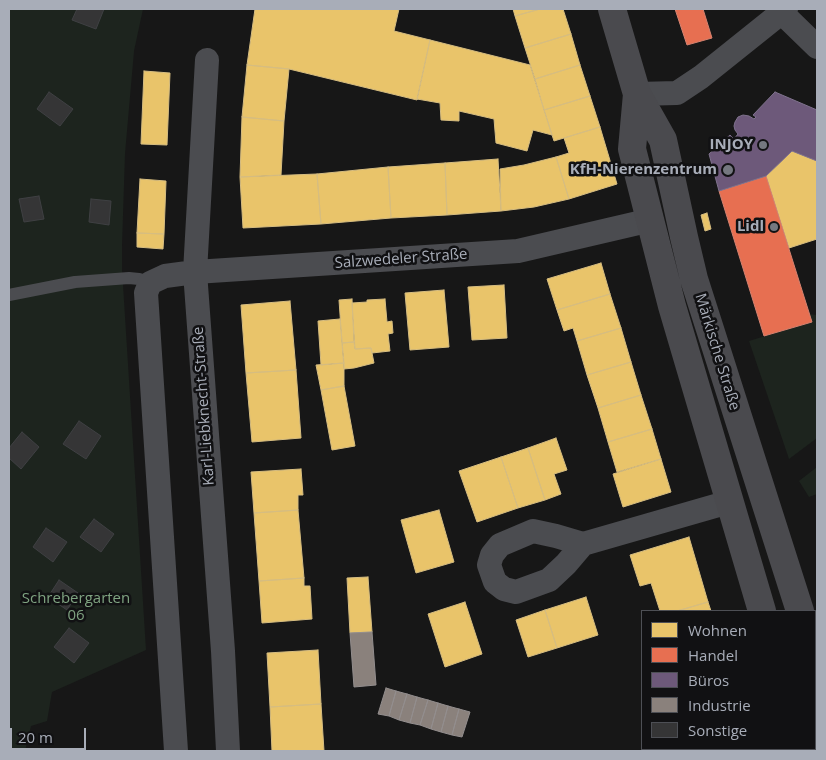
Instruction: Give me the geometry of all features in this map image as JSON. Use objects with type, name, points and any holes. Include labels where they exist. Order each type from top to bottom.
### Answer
[{"type":"main road","name":"Märkische Straße","points":[[612,9],[637,94],[663,140],[694,279],[800,610]]},
{"type":"main road","name":"Märkische Straße","points":[[637,94],[632,149],[672,306],[762,610]]},
{"type":"street","points":[[637,94],[677,93],[701,77],[784,11],[817,47]]},
{"type":"street","name":"Karl-Liebknecht-Straße","points":[[207,60],[194,272],[222,644],[228,751]]},
{"type":"street","name":"Salzwedeler Straße","points":[[150,284],[165,276],[194,272],[518,252],[651,220]]},
{"type":"street","points":[[150,284],[146,293],[176,751]]},
{"type":"street","points":[[583,544],[729,502]]},
{"type":"lane","points":[[9,295],[129,278],[139,279],[150,284]]},
{"type":"green space","name":"Schrebergarten 06","points":[[9,9],[143,9],[134,51],[125,154],[122,269],[146,650],[52,692],[47,721],[31,726],[25,751],[9,751]]},
{"type":"green space","points":[[809,314],[817,315],[817,438],[789,459],[749,341],[811,322]]},
{"type":"green space","points":[[817,467],[817,494],[809,497],[799,481]]},
{"type":"building: Wohnen","points":[[255,9],[399,9],[394,31],[430,40],[417,100],[289,69],[247,65]]},
{"type":"building: Wohnen","points":[[513,9],[540,9],[515,16]]},
{"type":"building: Wohnen","points":[[540,9],[563,9],[571,34],[525,48],[515,16]]},
{"type":"building: Wohnen","points":[[571,34],[580,65],[535,79],[525,48]]},
{"type":"building: Wohnen","points":[[430,40],[530,65],[552,135],[533,130],[527,151],[496,143],[494,119],[459,111],[459,121],[441,120],[440,103],[417,99]]},
{"type":"building: Wohnen","points":[[247,65],[289,69],[284,121],[242,117]]},
{"type":"building: Wohnen","points":[[580,65],[590,96],[544,110],[535,79]]},
{"type":"building: Wohnen","points":[[144,71],[170,73],[167,145],[141,144]]},
{"type":"building: Wohnen","points":[[590,96],[600,127],[554,141],[544,110]]},
{"type":"building: Wohnen","points":[[242,117],[284,121],[281,175],[240,177]]},
{"type":"building: Wohnen","points":[[600,127],[617,184],[569,199],[556,157],[569,153],[564,138]]},
{"type":"building: Wohnen","points":[[792,151],[817,161],[817,239],[789,248],[766,176]]},
{"type":"building: Wohnen","points":[[556,157],[569,199],[534,207],[501,211],[500,169]]},
{"type":"building: Wohnen","points":[[498,159],[501,211],[447,215],[445,163]]},
{"type":"building: Wohnen","points":[[445,163],[447,215],[391,218],[388,167]]},
{"type":"building: Wohnen","points":[[388,167],[391,218],[321,224],[317,174]]},
{"type":"building: Wohnen","points":[[317,174],[321,224],[243,228],[240,177]]},
{"type":"building: Wohnen","points":[[140,179],[166,181],[164,234],[137,233]]},
{"type":"building: Wohnen","points":[[707,213],[711,229],[705,231],[701,215]]},
{"type":"building: Wohnen","points":[[137,233],[164,234],[163,249],[137,247]]},
{"type":"building: Wohnen","points":[[601,263],[610,294],[557,310],[547,279]]},
{"type":"building: Wohnen","points":[[504,285],[507,338],[472,340],[468,287]]},
{"type":"building: Wohnen","points":[[444,290],[449,347],[410,350],[405,293]]},
{"type":"building: Wohnen","points":[[610,294],[621,328],[577,341],[573,328],[564,331],[557,310]]},
{"type":"building: Wohnen","points":[[352,299],[354,342],[342,343],[339,300]]},
{"type":"building: Wohnen","points":[[385,299],[387,322],[392,321],[393,333],[388,334],[390,351],[372,353],[371,348],[355,349],[352,303]]},
{"type":"building: Wohnen","points":[[290,301],[296,370],[246,373],[241,305]]},
{"type":"building: Wohnen","points":[[340,319],[344,363],[321,365],[318,321]]},
{"type":"building: Wohnen","points":[[621,328],[631,362],[587,375],[577,341]]},
{"type":"building: Wohnen","points":[[354,342],[355,349],[371,348],[374,363],[344,369],[342,343]]},
{"type":"building: Wohnen","points":[[631,362],[641,395],[598,408],[587,375]]},
{"type":"building: Wohnen","points":[[344,363],[344,386],[321,390],[316,365]]},
{"type":"building: Wohnen","points":[[296,370],[301,438],[252,442],[246,373]]},
{"type":"building: Wohnen","points":[[344,386],[355,446],[332,450],[321,390]]},
{"type":"building: Wohnen","points":[[641,395],[652,429],[608,442],[598,408]]},
{"type":"building: Wohnen","points":[[652,429],[661,459],[617,472],[608,442]]},
{"type":"building: Wohnen","points":[[556,438],[567,470],[554,474],[561,494],[545,500],[528,448]]},
{"type":"building: Wohnen","points":[[528,448],[545,500],[518,508],[501,457]]},
{"type":"building: Wohnen","points":[[501,457],[518,508],[477,522],[459,471]]},
{"type":"building: Wohnen","points":[[661,459],[671,492],[623,507],[613,474]]},
{"type":"building: Wohnen","points":[[301,469],[303,495],[298,495],[298,510],[254,513],[251,472]]},
{"type":"building: Wohnen","points":[[298,510],[304,578],[259,581],[254,513]]},
{"type":"building: Wohnen","points":[[439,510],[454,562],[416,573],[401,520]]},
{"type":"building: Wohnen","points":[[689,537],[708,602],[680,610],[660,610],[651,583],[640,586],[630,555]]},
{"type":"building: Wohnen","points":[[368,577],[372,632],[350,633],[347,578]]},
{"type":"building: Wohnen","points":[[304,578],[304,586],[310,586],[312,619],[262,623],[259,581]]},
{"type":"building: Wohnen","points":[[586,597],[598,635],[557,648],[545,610]]},
{"type":"building: Wohnen","points":[[465,602],[482,654],[445,667],[428,614]]},
{"type":"building: Wohnen","points":[[708,602],[711,610],[680,610]]},
{"type":"building: Wohnen","points":[[545,610],[557,648],[528,657],[516,620]]},
{"type":"building: Wohnen","points":[[318,650],[321,704],[270,707],[267,653]]},
{"type":"building: Wohnen","points":[[321,704],[324,751],[272,751],[270,707]]},
{"type":"building: Wohnen","points":[[702,750],[753,750],[753,751]]},
{"type":"building: Handel","points":[[675,9],[703,9],[712,38],[687,45]]},
{"type":"building: Handel","points":[[766,176],[812,322],[764,336],[719,191]]},
{"type":"building: Büros","points":[[775,92],[817,110],[817,161],[792,151],[766,176],[719,191],[709,154],[730,135],[734,139],[738,134],[734,126],[738,117],[743,115],[754,119],[756,117],[753,115]]},
{"type":"building: Industrie","points":[[372,632],[376,685],[354,687],[350,633]]},
{"type":"building: Industrie","points":[[386,688],[396,691],[389,716],[378,714]]},
{"type":"building: Industrie","points":[[396,691],[407,694],[399,720],[389,716]]},
{"type":"building: Industrie","points":[[407,694],[417,697],[410,723],[399,720]]},
{"type":"building: Industrie","points":[[417,697],[428,700],[420,725],[410,723]]},
{"type":"building: Industrie","points":[[428,700],[438,703],[431,729],[420,725]]},
{"type":"building: Industrie","points":[[438,703],[448,706],[441,732],[431,729]]},
{"type":"building: Industrie","points":[[448,706],[459,709],[452,735],[441,732]]},
{"type":"building: Industrie","points":[[459,709],[470,712],[462,737],[452,735]]},
{"type":"building: Sonstige","points":[[77,9],[104,9],[96,29],[72,20]]},
{"type":"building: Sonstige","points":[[49,92],[73,109],[60,126],[37,109]]},
{"type":"building: Sonstige","points":[[39,196],[44,219],[24,222],[19,199]]},
{"type":"building: Sonstige","points":[[91,199],[111,201],[109,225],[89,222]]},
{"type":"building: Sonstige","points":[[79,421],[101,436],[86,459],[63,444]]},
{"type":"building: Sonstige","points":[[22,432],[39,447],[21,469],[9,458],[9,448]]},
{"type":"building: Sonstige","points":[[94,519],[114,534],[101,552],[80,537]]},
{"type":"building: Sonstige","points":[[46,528],[67,542],[53,562],[33,547]]},
{"type":"building: Sonstige","points":[[59,580],[78,593],[67,610],[48,597]]},
{"type":"building: Sonstige","points":[[69,628],[89,643],[74,663],[54,647]]},
{"type":"place","name":"INJOY","points":[[763,145]]},
{"type":"place","name":"KfH-Nierenzentrum","points":[[728,170]]},
{"type":"place","name":"Lidl","points":[[774,227]]}]
